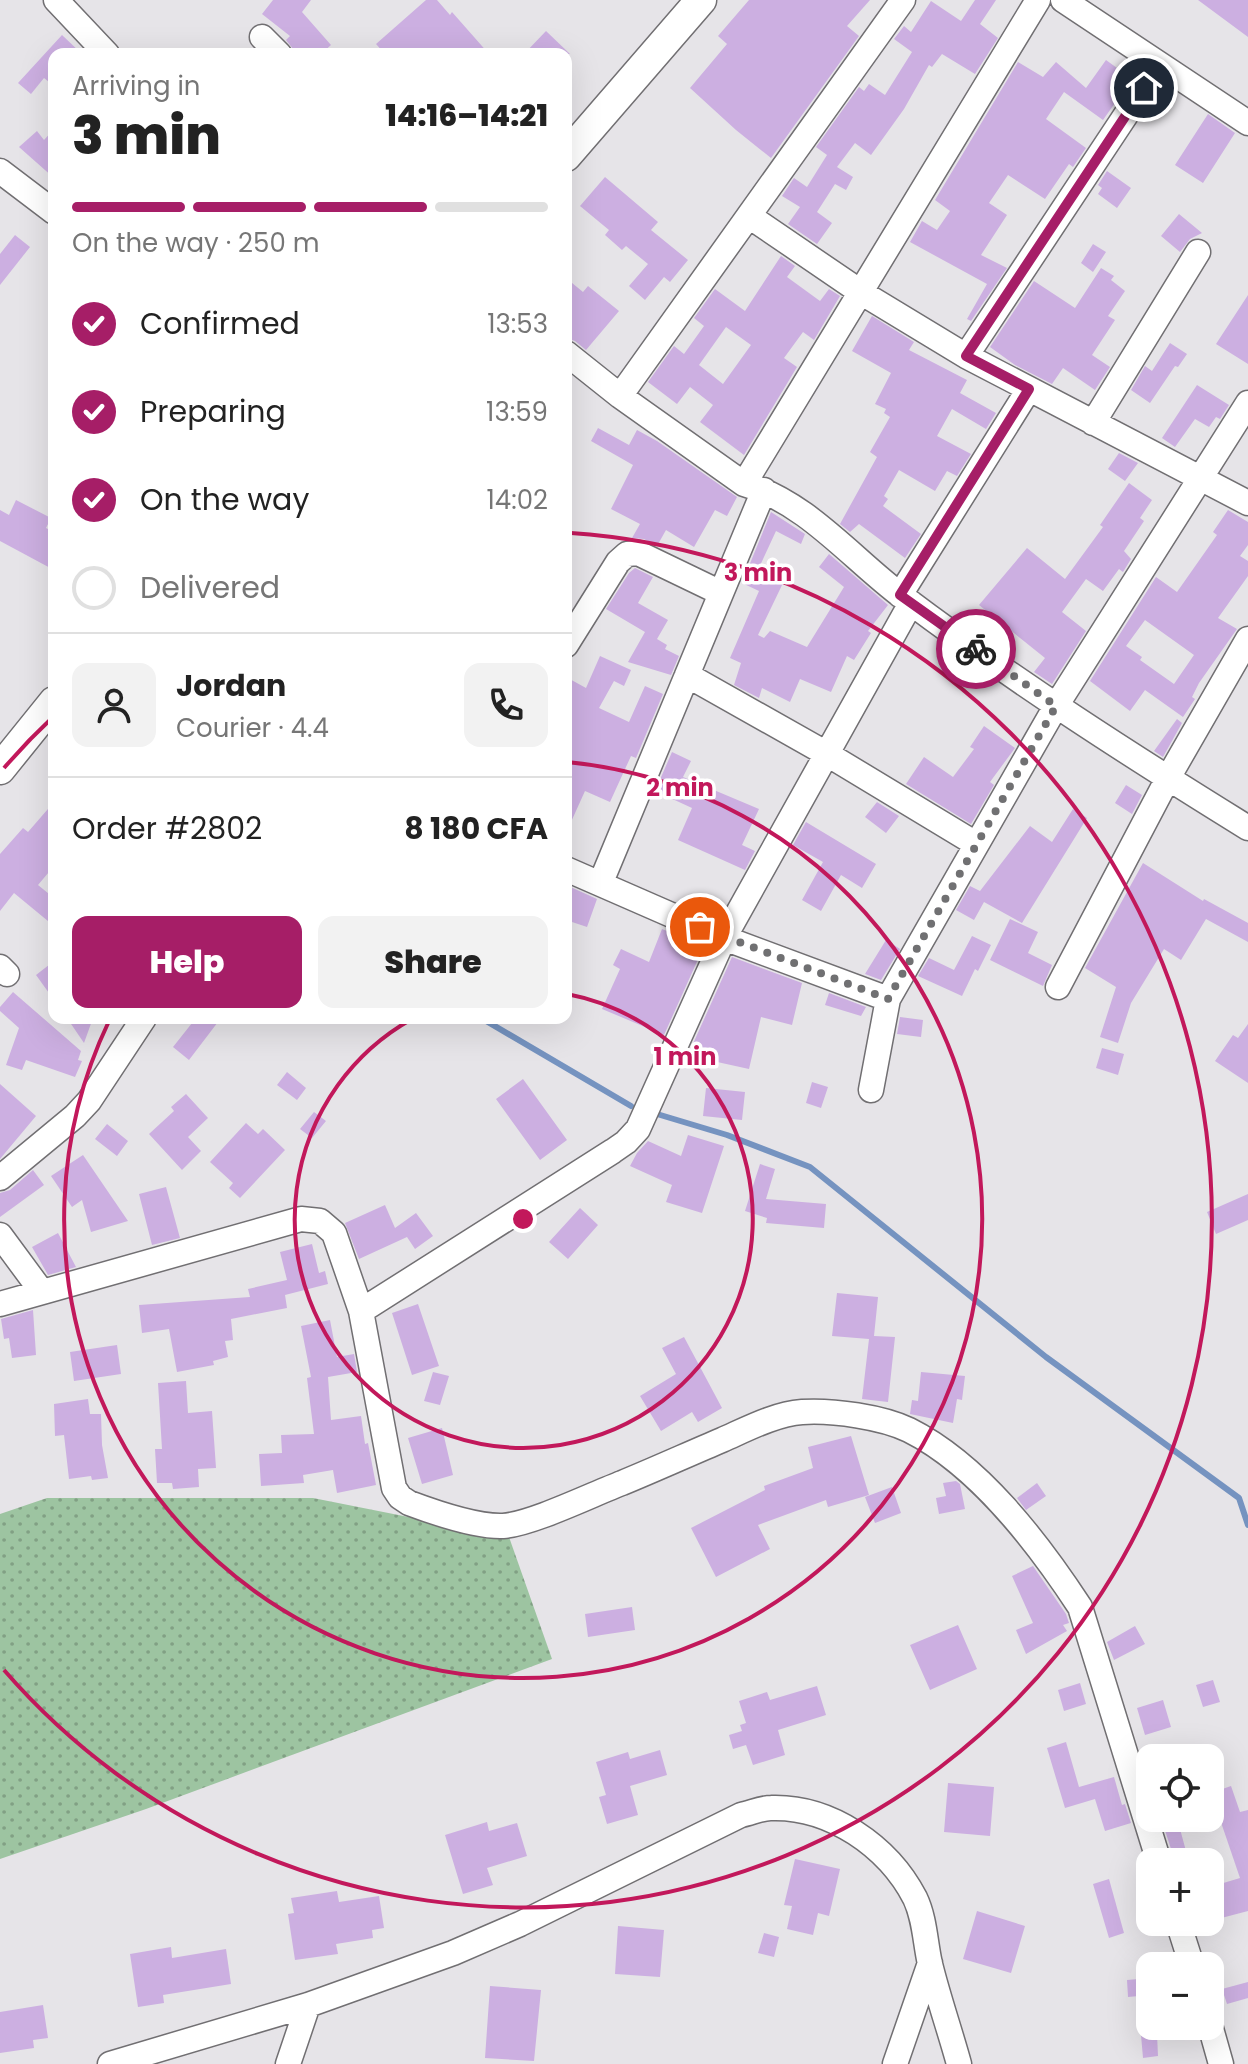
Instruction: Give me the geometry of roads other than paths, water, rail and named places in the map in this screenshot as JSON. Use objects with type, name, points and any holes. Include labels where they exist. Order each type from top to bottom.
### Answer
[{"type":"main road","points":[[572,149],[701,0]]},
{"type":"main road","points":[[0,769],[48,709]]},
{"type":"street","points":[[56,0],[101,48]]},
{"type":"street","points":[[620,396],[903,0]]},
{"type":"street","points":[[601,882],[721,593],[754,487],[862,293],[1038,0]]},
{"type":"street","points":[[1063,0],[1248,123]]},
{"type":"street","points":[[966,356],[1159,65]]},
{"type":"street","points":[[0,171],[48,207]]},
{"type":"street","points":[[749,216],[862,293],[966,356],[1248,503]]},
{"type":"street","points":[[1093,423],[1198,252]]},
{"type":"street","points":[[572,358],[620,396],[754,487],[834,536],[906,599],[1056,706],[1248,828]]},
{"type":"street","points":[[361,1311],[626,1142],[638,1129],[724,938],[827,754],[906,599],[1029,389]]},
{"type":"street","points":[[871,1090],[888,999],[1056,706],[1248,403]]},
{"type":"street","points":[[572,635],[618,562],[627,554],[638,553],[721,593]]},
{"type":"street","points":[[1058,987],[1168,778],[1248,639]]},
{"type":"street","points":[[687,675],[827,754],[976,844]]},
{"type":"street","points":[[572,871],[724,938],[888,999]]},
{"type":"street","points":[[0,1178],[89,1101],[140,1024]]},
{"type":"street","points":[[0,1304],[301,1219],[320,1221],[334,1233],[361,1311],[394,1488],[409,1503],[483,1524],[504,1526],[537,1516],[755,1425],[801,1412],[854,1414],[907,1429],[946,1453],[999,1503],[1061,1578],[1080,1607],[1155,1848]]},
{"type":"street","points":[[0,1235],[42,1292]]},
{"type":"street","points":[[110,2064],[308,2005],[453,1953],[520,1924],[741,1815],[769,1808],[801,1811],[855,1831],[880,1851],[915,1898],[959,2064]]},
{"type":"street","points":[[895,2064],[930,1963]]},
{"type":"street","points":[[288,2064],[308,2005]]},
{"type":"street","points":[[1214,2040],[1221,2064]]},
{"type":"waterway","points":[[491,1024],[631,1106]]},
{"type":"waterway","points":[[657,1114],[727,1135],[810,1167],[1046,1357],[1239,1498],[1248,1525]]}]
